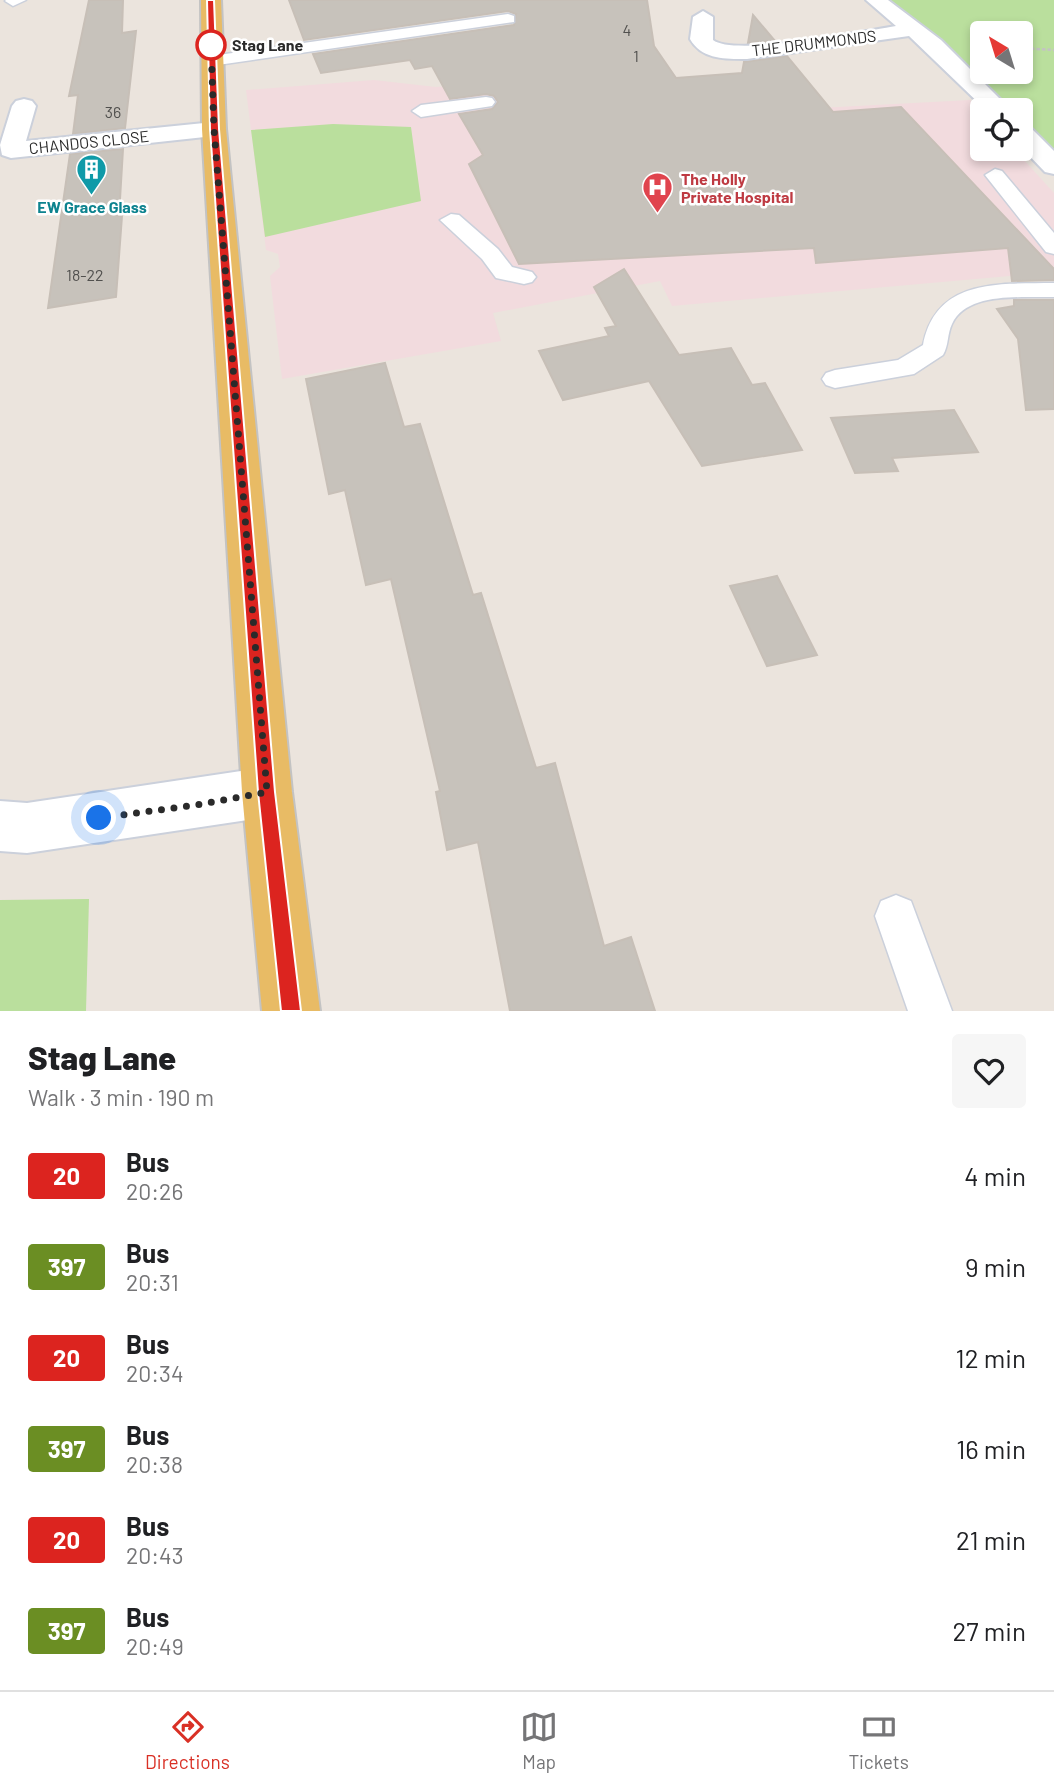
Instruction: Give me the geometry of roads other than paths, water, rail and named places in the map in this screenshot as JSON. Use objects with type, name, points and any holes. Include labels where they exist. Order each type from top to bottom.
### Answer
[{"type":"main road","points":[[211,0],[214,129],[267,792],[291,1011]]},
{"type":"street","points":[[876,0],[914,29],[986,98]]},
{"type":"street","name":"THE DRUMMONDS","points":[[703,16],[699,27],[701,39],[709,49],[722,52],[796,48],[914,29]]},
{"type":"street","name":"CHANDOS CLOSE","points":[[24,106],[11,150],[214,129]]},
{"type":"street","points":[[1033,144],[1054,166]]},
{"type":"street","points":[[0,826],[27,828],[196,805],[267,792]]},
{"type":"lane","points":[[13,1],[18,0]]},
{"type":"lane","points":[[211,61],[508,19]]},
{"type":"lane","points":[[421,111],[486,102]]},
{"type":"lane","points":[[995,175],[1054,247]]},
{"type":"lane","points":[[452,220],[490,254],[504,273],[524,277]]},
{"type":"lane","points":[[835,379],[905,369],[934,349],[942,318],[959,303],[987,294],[1054,290]]},
{"type":"lane","points":[[896,916],[930,1011]]},
{"type":"place","name":"Stag Lane","points":[[211,45]]},
{"type":"place","name":"EW Grace Glass","points":[[92,197]]},
{"type":"place","name":"The Holly Private Hospital","points":[[658,215]]}]
